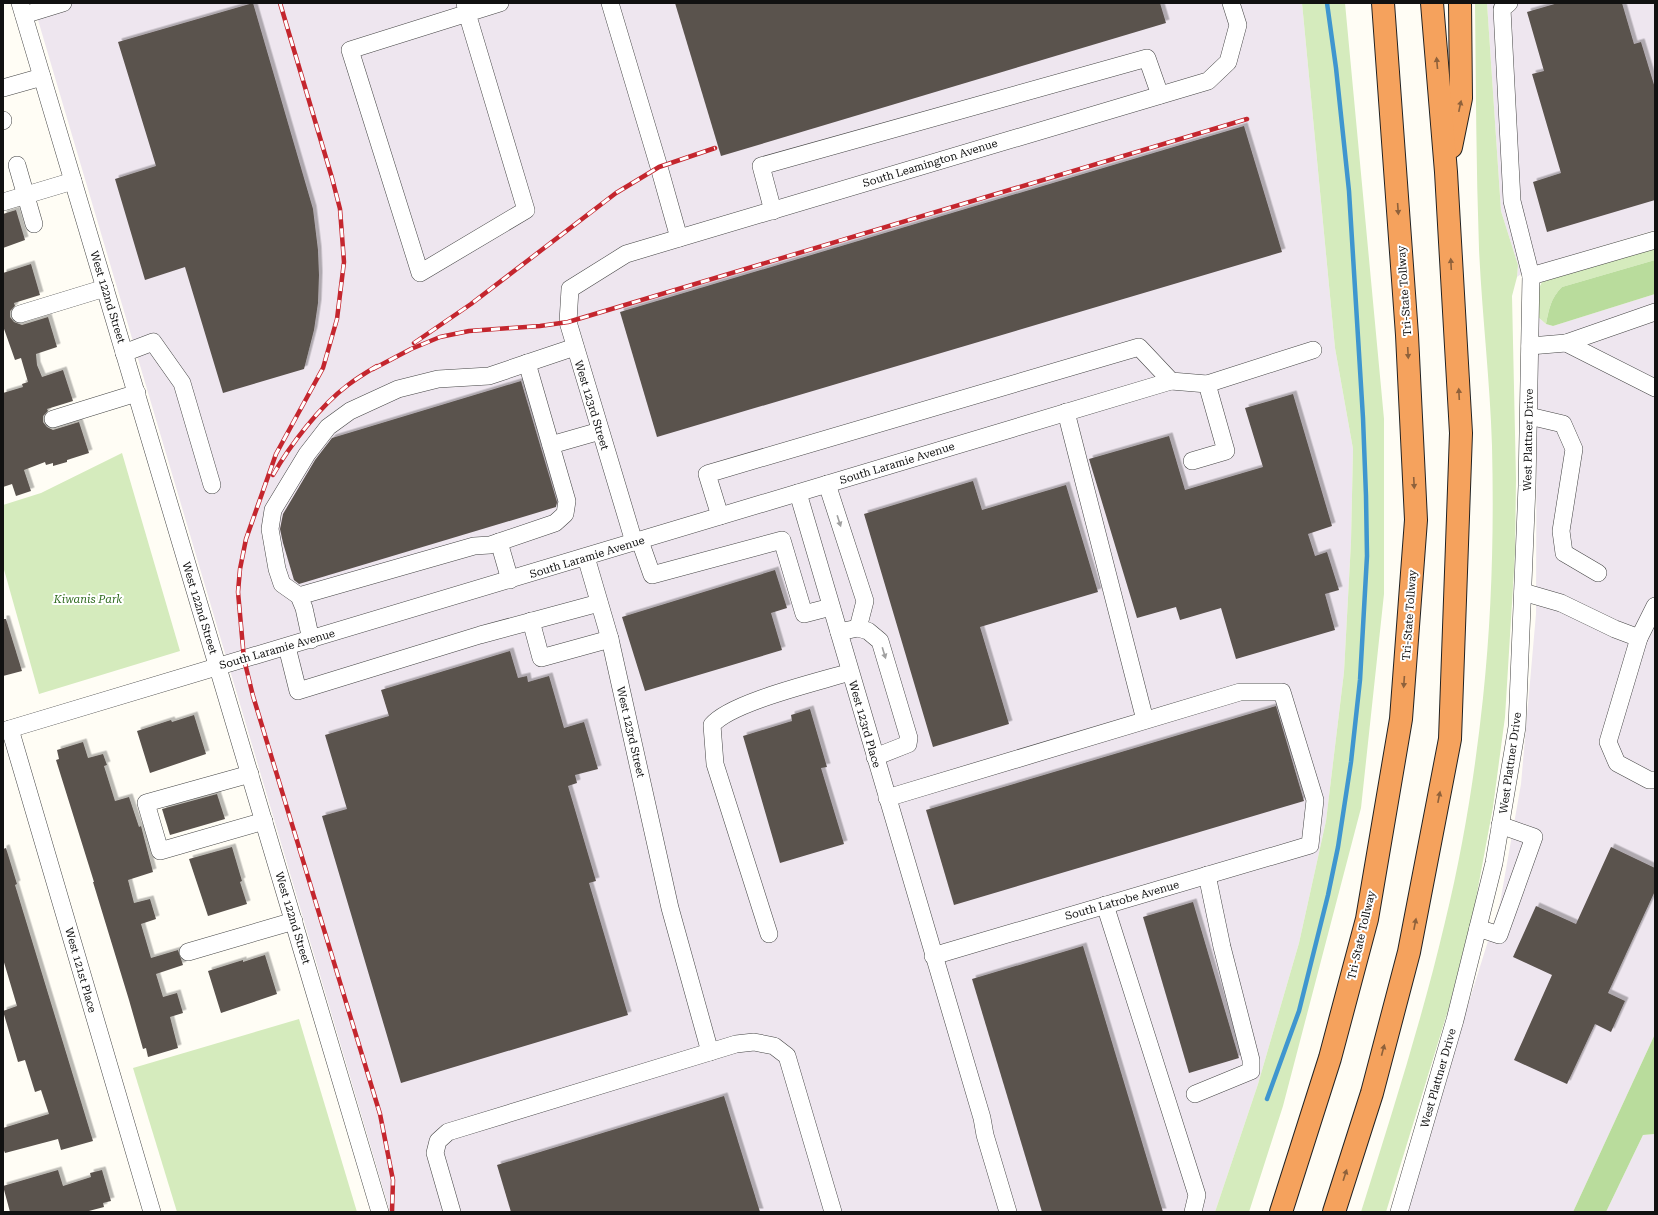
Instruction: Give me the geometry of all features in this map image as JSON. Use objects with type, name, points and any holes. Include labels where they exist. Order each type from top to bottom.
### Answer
[{"type":"highway","points":[[1372,3],[1396,178]]},
{"type":"highway","name":"Tri-State Tollway","points":[[1281,1212],[1330,1058],[1367,918],[1401,719],[1416,520],[1407,335],[1384,3]]},
{"type":"highway","points":[[1334,1212],[1372,1093],[1409,952],[1450,738],[1461,433],[1446,172],[1432,3]]},
{"type":"highway","points":[[1446,172],[1461,98],[1460,3]]},
{"type":"street","points":[[22,9],[63,3]]},
{"type":"street","points":[[466,8],[526,210],[420,273],[350,50],[466,8],[500,3]]},
{"type":"street","points":[[610,3],[660,168],[679,238]]},
{"type":"street","name":"South Leamington Avenue","points":[[570,289],[626,254],[1208,80],[1228,62],[1238,25],[1231,3]]},
{"type":"street","name":"West Plattner Drive","points":[[1398,1212],[1453,1028],[1494,863],[1517,727],[1523,592],[1531,276],[1512,201],[1502,9],[1509,3]]},
{"type":"street","name":"West 122nd Street","points":[[22,9],[380,1212]]},
{"type":"street","points":[[773,210],[761,166],[1147,58],[1160,95]]},
{"type":"street","points":[[3,88],[42,77]]},
{"type":"street","points":[[17,165],[34,224]]},
{"type":"street","points":[[3,202],[73,181]]},
{"type":"street","points":[[1531,276],[1655,240]]},
{"type":"street","points":[[20,314],[105,288]]},
{"type":"street","name":"West 123rd Street","points":[[570,289],[568,322],[575,347],[600,431],[637,542],[652,575],[782,540],[804,614],[831,607]]},
{"type":"street","points":[[1530,346],[1566,343],[1655,312]]},
{"type":"street","points":[[124,353],[153,342],[182,382],[212,485]]},
{"type":"street","points":[[1566,343],[1655,388]]},
{"type":"street","points":[[311,640],[304,608],[299,596],[282,584],[277,569],[270,529],[273,510],[307,454],[328,427],[350,410],[398,389],[438,379],[489,376],[575,347]]},
{"type":"street","points":[[720,516],[707,474],[1139,347],[1170,381],[1208,384],[1313,350]]},
{"type":"street","points":[[299,596],[474,546],[490,545],[555,523],[565,514],[567,500],[527,363]]},
{"type":"street","name":"South Laramie Avenue","points":[[7,730],[1170,381]]},
{"type":"street","points":[[1192,461],[1226,451],[1208,384]]},
{"type":"street","points":[[53,419],[137,393]]},
{"type":"street","points":[[887,798],[1145,720],[1066,412]]},
{"type":"street","points":[[1528,416],[1563,424],[1574,449],[1561,531],[1564,553],[1598,573]]},
{"type":"street","points":[[551,445],[600,431]]},
{"type":"street","points":[[828,484],[865,601],[858,628]]},
{"type":"street","name":"West 123rd Place","points":[[798,493],[933,956],[980,1111],[985,1135],[1008,1212]]},
{"type":"street","points":[[499,542],[510,580]]},
{"type":"street","name":"West 123rd Street","points":[[586,557],[610,639],[670,908],[710,1052]]},
{"type":"street","points":[[1523,592],[1561,603],[1615,629],[1639,638]]},
{"type":"street","points":[[287,647],[298,691],[480,635],[599,603]]},
{"type":"street","points":[[1655,606],[1639,638],[1608,742],[1617,763],[1649,780],[1655,780]]},
{"type":"street","points":[[531,621],[541,658],[610,639]]},
{"type":"street","points":[[839,632],[858,628],[868,631],[880,641],[909,738],[908,744],[875,757]]},
{"type":"street","points":[[769,934],[715,764],[712,726],[717,719],[742,706],[850,672]]},
{"type":"street","name":"South Latrobe Avenue","points":[[933,956],[1310,845],[1315,800],[1282,692],[1240,692],[1145,720]]},
{"type":"street","name":"West 121st Place","points":[[7,730],[152,1212]]},
{"type":"street","points":[[250,774],[146,802],[160,851],[264,822]]},
{"type":"street","points":[[1478,928],[1498,935],[1534,837],[1500,825]]},
{"type":"street","points":[[1195,1094],[1251,1071],[1251,1060],[1222,947],[1207,875]]},
{"type":"street","points":[[1105,905],[1197,1195],[1193,1212]]},
{"type":"street","points":[[188,952],[294,922]]},
{"type":"street","points":[[452,1212],[435,1153],[438,1141],[448,1132],[736,1044],[754,1042],[774,1046],[787,1056],[834,1212]]},
{"type":"shaded area","points":[[33,3],[1302,3],[1335,348],[1353,449],[1351,542],[1344,672],[1326,821],[1299,943],[1258,1084],[1215,1212],[390,1212]]},
{"type":"shaded area","points":[[1487,3],[1655,3],[1655,230],[1529,268],[1517,277],[1518,265],[1501,211]]},
{"type":"shaded area","points":[[1655,294],[1655,1034],[1573,1212],[1403,1212],[1500,903],[1521,784],[1536,614],[1537,307],[1538,317],[1546,324],[1553,326]]},
{"type":"shaded area","points":[[1655,1134],[1655,1212],[1606,1212],[1643,1135]]},
{"type":"green space","points":[[1302,3],[1345,3],[1384,419],[1384,594],[1361,808],[1283,1106],[1249,1212],[1215,1212],[1258,1084],[1299,943],[1326,821],[1344,672],[1351,542],[1353,449],[1335,348]]},
{"type":"green space","points":[[1475,3],[1487,3],[1501,211],[1518,265],[1517,277],[1512,296],[1516,479],[1515,554],[1505,717],[1493,807],[1475,904],[1449,1007],[1386,1212],[1361,1212],[1416,1032],[1436,959],[1451,894],[1463,839],[1472,783],[1486,667],[1492,572],[1493,477],[1490,397],[1479,249]]},
{"type":"green space","points":[[1655,248],[1655,260],[1562,287],[1555,295],[1551,304],[1546,324],[1538,317],[1537,292],[1542,282]]},
{"type":"green space","points":[[1655,260],[1655,294],[1553,326],[1546,324],[1551,304],[1555,295],[1562,287]]},
{"type":"green space","name":"Kiwanis Park","points":[[122,453],[180,651],[39,694],[3,566],[3,505],[41,493]]},
{"type":"green space","points":[[299,1019],[357,1212],[177,1212],[133,1068]]},
{"type":"green space","points":[[1655,1034],[1655,1134],[1643,1135],[1606,1212],[1573,1212]]},
{"type":"building","points":[[253,3],[313,209],[318,250],[318,303],[314,330],[304,369],[223,393],[185,267],[145,280],[115,179],[156,166],[118,42]]},
{"type":"building","points":[[675,3],[1160,3],[1166,23],[721,156]]},
{"type":"building","points":[[1558,3],[1622,3],[1634,44],[1641,42],[1655,88],[1655,200],[1547,232],[1533,182],[1561,173],[1532,74],[1544,71],[1527,12]]},
{"type":"building","points":[[1244,126],[1282,252],[657,437],[620,312]]},
{"type":"building","points":[[16,210],[25,240],[3,248],[3,214]]},
{"type":"building","points":[[31,264],[40,295],[14,303],[15,306],[10,311],[10,317],[14,322],[22,325],[48,317],[57,347],[36,354],[37,365],[42,377],[63,370],[73,401],[47,409],[48,411],[43,416],[43,422],[47,427],[53,430],[79,422],[89,453],[53,466],[53,463],[46,465],[45,462],[24,470],[31,491],[16,496],[12,484],[3,487],[3,393],[23,387],[22,384],[28,382],[21,358],[15,360],[3,326],[3,273]]},
{"type":"building","points":[[521,381],[557,502],[556,507],[299,584],[294,580],[280,529],[283,514],[315,460],[332,438]]},
{"type":"building","points":[[1293,394],[1332,526],[1308,534],[1315,556],[1327,552],[1339,590],[1325,594],[1335,630],[1236,659],[1221,608],[1180,620],[1176,607],[1137,618],[1089,459],[1169,436],[1185,490],[1263,467],[1245,408]]},
{"type":"building","points":[[973,481],[982,510],[1066,485],[1098,592],[980,627],[1009,724],[933,747],[864,514]]},
{"type":"building","points":[[775,570],[787,608],[771,613],[782,650],[645,691],[622,617]]},
{"type":"building","points":[[3,619],[6,619],[22,671],[3,676]]},
{"type":"building","points":[[510,651],[518,678],[527,676],[528,682],[549,676],[564,728],[584,722],[598,769],[575,775],[577,783],[568,786],[596,881],[589,883],[628,1015],[401,1083],[322,816],[347,809],[325,735],[389,716],[381,690]]},
{"type":"building","points":[[1276,706],[1304,801],[954,905],[926,810]]},
{"type":"building","points":[[810,709],[827,767],[821,768],[844,844],[780,863],[743,736],[792,721],[791,715]]},
{"type":"building","points":[[194,715],[206,754],[150,773],[137,731],[171,720],[172,722]]},
{"type":"building","points":[[83,742],[88,758],[103,754],[107,765],[104,766],[115,801],[129,797],[139,827],[141,826],[153,872],[128,880],[134,903],[150,899],[156,919],[141,924],[151,958],[178,950],[183,965],[156,974],[163,997],[177,993],[183,1013],[170,1017],[178,1048],[148,1057],[146,1048],[143,1049],[94,882],[56,760],[59,759],[57,750]]},
{"type":"building","points":[[217,794],[225,819],[170,835],[162,809]]},
{"type":"building","points":[[232,847],[247,904],[208,916],[189,859]]},
{"type":"building","points":[[1611,847],[1655,868],[1655,891],[1608,993],[1625,1001],[1611,1032],[1595,1024],[1567,1084],[1514,1060],[1552,975],[1513,957],[1536,906],[1576,924]]},
{"type":"building","points":[[6,848],[17,884],[15,885],[93,1141],[61,1150],[58,1139],[5,1153],[3,1148],[3,1128],[49,1114],[41,1090],[35,1092],[25,1060],[18,1062],[3,1011],[17,1006],[3,959],[3,849]]},
{"type":"building","points":[[1193,902],[1239,1058],[1189,1073],[1143,917]]},
{"type":"building","points":[[1083,946],[1163,1212],[1042,1212],[972,979]]},
{"type":"building","points":[[265,955],[277,994],[221,1013],[208,971]]},
{"type":"building","points":[[724,1096],[760,1212],[511,1212],[497,1165]]},
{"type":"building","points":[[58,1170],[63,1186],[91,1177],[90,1173],[102,1170],[111,1201],[103,1203],[104,1207],[85,1212],[10,1212],[3,1186]]},
{"type":"waterway","points":[[1267,1099],[1299,1011],[1328,895],[1338,847],[1351,762],[1360,680],[1367,556],[1363,418],[1349,191],[1336,68],[1327,3]]},
{"type":"railway","points":[[280,3],[340,209],[344,262],[337,319],[323,368],[276,454],[246,539],[240,569],[238,592],[244,659],[253,696],[380,1114],[393,1180],[392,1212]]},
{"type":"railway","points":[[373,369],[411,349],[440,337],[469,331],[540,326],[568,322],[1247,119]]},
{"type":"railway","points":[[414,343],[471,304],[616,193],[659,167],[715,148]]},
{"type":"railway","points":[[273,475],[288,451],[316,415],[351,382],[377,366]]}]
